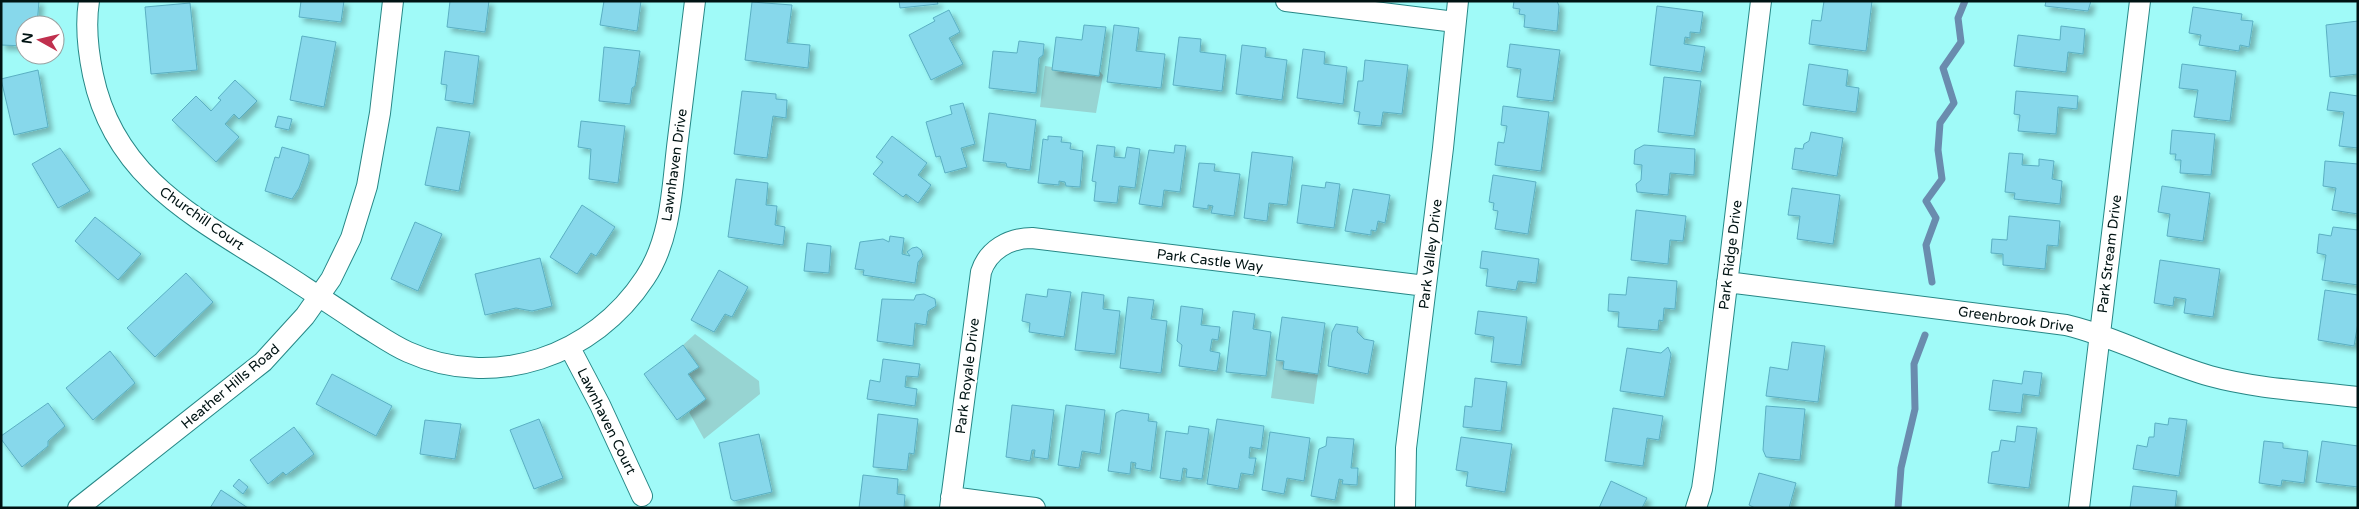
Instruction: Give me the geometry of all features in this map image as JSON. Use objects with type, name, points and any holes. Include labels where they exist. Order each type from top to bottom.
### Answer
[{"type":"street","name":"Churchill Court","points":[[89,1],[88,49],[96,90],[116,138],[133,163],[172,200],[319,296]]},
{"type":"street","name":"Heather Hills Road","points":[[78,508],[101,501],[262,362],[305,316],[331,279],[351,238],[368,186],[379,119],[393,1]]},
{"type":"street","name":"Lawnhaven Drive","points":[[319,296],[400,349],[450,365],[482,369],[502,368],[532,362],[570,348],[589,337],[620,310],[646,277],[655,259],[668,219],[695,1]]},
{"type":"street","points":[[1286,1],[1456,22]]},
{"type":"street","name":"Park Valley Drive","points":[[1405,508],[1406,448],[1443,148],[1458,1]]},
{"type":"street","name":"Park Ridge Drive","points":[[1696,508],[1702,489],[1705,468],[1761,1]]},
{"type":"street","name":"Park Stream Drive","points":[[2079,508],[2140,1]]},
{"type":"street","name":"Park Castle Way","points":[[996,250],[1011,241],[1032,238],[1426,286]]},
{"type":"street","name":"Park Royale Drive","points":[[951,503],[981,272],[984,264],[996,250]]},
{"type":"street","name":"Greenbrook Drive","points":[[1727,282],[2053,323],[2099,334],[2195,371],[2222,379],[2358,397]]},
{"type":"street","name":"Lawnhaven Court","points":[[570,348],[600,404],[642,496]]},
{"type":"street","points":[[951,503],[1035,508]]},
{"type":"shaded area","points":[[1045,66],[1052,67],[1052,70],[1099,76],[1100,72],[1103,75],[1096,113],[1040,107]]},
{"type":"shaded area","points":[[695,334],[759,381],[760,394],[704,439],[689,412],[706,399],[688,374],[699,367],[683,345]]},
{"type":"shaded area","points":[[1276,360],[1284,361],[1284,369],[1318,374],[1314,404],[1271,398]]},
{"type":"building","points":[[1,1],[39,1],[38,15],[15,15],[15,46],[1,45]]},
{"type":"building","points":[[301,1],[344,1],[341,22],[299,17]]},
{"type":"building","points":[[450,1],[489,1],[485,32],[447,27]]},
{"type":"building","points":[[604,1],[641,1],[637,31],[600,25]]},
{"type":"building","points":[[899,1],[937,1],[938,4],[900,8]]},
{"type":"building","points":[[1514,1],[1557,1],[1559,6],[1557,31],[1524,27],[1525,15],[1519,14],[1520,9],[1513,8]]},
{"type":"building","points":[[1824,1],[1872,1],[1866,51],[1809,44],[1812,20],[1821,21]]},
{"type":"building","points":[[2046,1],[2091,1],[2088,11],[2045,6]]},
{"type":"building","points":[[752,2],[792,5],[787,43],[810,45],[808,68],[745,60]]},
{"type":"building","points":[[190,3],[197,70],[151,74],[145,7]]},
{"type":"building","points":[[1657,6],[1703,12],[1700,33],[1690,32],[1690,38],[1685,37],[1684,44],[1705,47],[1701,72],[1650,65]]},
{"type":"building","points":[[2193,7],[2242,14],[2241,20],[2253,21],[2249,47],[2240,45],[2239,51],[2199,45],[2201,35],[2189,33]]},
{"type":"building","points":[[949,10],[960,32],[949,38],[963,64],[931,80],[909,35],[935,21],[933,18]]},
{"type":"building","points":[[2358,21],[2358,74],[2330,77],[2326,25]]},
{"type":"building","points":[[1084,25],[1106,27],[1099,76],[1052,70],[1056,37],[1082,40]]},
{"type":"building","points":[[1114,25],[1139,28],[1136,51],[1165,54],[1161,88],[1107,82]]},
{"type":"building","points":[[2061,26],[2085,29],[2083,54],[2068,52],[2066,72],[2014,66],[2018,35],[2060,40]]},
{"type":"building","points":[[302,36],[336,42],[324,107],[290,100]]},
{"type":"building","points":[[1179,37],[1201,39],[1200,52],[1226,55],[1222,91],[1173,85]]},
{"type":"building","points":[[1019,41],[1044,44],[1043,55],[1039,58],[1036,93],[989,88],[993,51],[1017,53]]},
{"type":"building","points":[[1510,44],[1560,50],[1553,101],[1517,97],[1521,69],[1507,67]]},
{"type":"building","points":[[1242,45],[1266,48],[1265,57],[1287,60],[1282,100],[1236,94]]},
{"type":"building","points":[[604,47],[640,51],[635,86],[632,88],[630,104],[599,101]]},
{"type":"building","points":[[1303,49],[1325,52],[1324,64],[1347,67],[1343,104],[1297,98]]},
{"type":"building","points":[[445,51],[479,56],[473,104],[445,100],[447,85],[441,84]]},
{"type":"building","points":[[1365,60],[1408,65],[1402,114],[1383,112],[1381,126],[1358,124],[1360,112],[1354,111],[1358,81],[1363,81]]},
{"type":"building","points":[[1809,64],[1848,70],[1846,86],[1859,88],[1856,112],[1803,105]]},
{"type":"building","points":[[2182,64],[2236,71],[2230,121],[2194,117],[2198,90],[2179,88]]},
{"type":"building","points":[[38,70],[48,127],[14,135],[1,79]]},
{"type":"building","points":[[1664,77],[1701,81],[1694,136],[1658,132]]},
{"type":"building","points":[[235,80],[257,101],[239,119],[234,114],[225,124],[239,137],[216,162],[172,120],[196,96],[211,111],[221,100],[218,98]]},
{"type":"building","points":[[742,91],[776,94],[776,99],[787,100],[786,118],[773,116],[767,158],[734,154]]},
{"type":"building","points":[[2016,91],[2078,96],[2077,109],[2058,107],[2056,134],[2018,131],[2020,115],[2014,114]]},
{"type":"building","points":[[2330,92],[2358,96],[2358,148],[2339,146],[2344,112],[2327,110]]},
{"type":"building","points":[[963,103],[975,144],[961,148],[967,167],[945,173],[940,156],[936,157],[926,122],[952,114],[950,106]]},
{"type":"building","points":[[1503,106],[1549,112],[1541,171],[1495,165],[1498,142],[1504,143],[1507,126],[1501,125]]},
{"type":"building","points":[[989,113],[1036,120],[1030,170],[1007,167],[1006,163],[983,161]]},
{"type":"building","points":[[278,116],[292,119],[289,130],[275,127]]},
{"type":"building","points":[[581,121],[625,126],[618,183],[589,179],[591,149],[578,147]]},
{"type":"building","points":[[437,127],[470,132],[459,191],[425,185]]},
{"type":"building","points":[[2172,130],[2215,134],[2211,175],[2180,173],[2181,160],[2175,160],[2176,154],[2170,154]]},
{"type":"building","points":[[1811,132],[1843,138],[1837,176],[1792,169],[1795,148],[1803,149],[1804,144],[1809,141]]},
{"type":"building","points":[[892,136],[927,163],[918,175],[931,185],[918,203],[906,194],[903,197],[873,174],[883,162],[876,157]]},
{"type":"building","points":[[1048,136],[1062,137],[1061,142],[1071,143],[1070,149],[1083,151],[1080,187],[1066,186],[1065,182],[1059,181],[1059,185],[1038,183],[1043,139],[1048,140]]},
{"type":"building","points":[[1097,145],[1115,147],[1114,157],[1125,158],[1127,147],[1140,149],[1135,188],[1119,186],[1117,203],[1094,201],[1096,182],[1092,181]]},
{"type":"building","points":[[1175,145],[1186,146],[1180,192],[1164,190],[1162,207],[1139,204],[1149,150],[1174,153]]},
{"type":"building","points":[[1644,145],[1695,149],[1694,175],[1670,173],[1668,195],[1637,192],[1636,184],[1641,180],[1642,165],[1634,164],[1635,150]]},
{"type":"building","points":[[282,147],[309,155],[309,161],[299,188],[292,199],[265,191],[275,157],[279,158]]},
{"type":"building","points":[[60,148],[90,191],[58,208],[32,164]]},
{"type":"building","points":[[1252,152],[1293,157],[1287,205],[1269,203],[1267,221],[1244,218]]},
{"type":"building","points":[[2009,153],[2023,154],[2022,165],[2039,166],[2039,159],[2054,161],[2052,179],[2062,181],[2060,204],[2014,199],[2015,193],[2005,192]]},
{"type":"building","points":[[2325,161],[2358,164],[2358,214],[2332,210],[2336,188],[2323,186]]},
{"type":"building","points":[[1199,163],[1215,164],[1214,171],[1240,174],[1234,216],[1211,213],[1213,206],[1208,205],[1208,209],[1193,207]]},
{"type":"building","points":[[1493,175],[1536,182],[1528,234],[1495,229],[1498,211],[1493,210],[1494,203],[1489,202]]},
{"type":"building","points":[[736,179],[768,183],[766,205],[777,206],[775,225],[785,227],[783,245],[728,237]]},
{"type":"building","points":[[1326,182],[1340,184],[1334,228],[1297,223],[1302,185],[1325,188]]},
{"type":"building","points":[[2162,186],[2210,193],[2203,241],[2167,236],[2170,214],[2158,212]]},
{"type":"building","points":[[1792,188],[1840,195],[1833,244],[1797,239],[1800,216],[1788,215]]},
{"type":"building","points":[[1353,189],[1390,195],[1385,223],[1378,221],[1376,231],[1371,230],[1371,235],[1345,231]]},
{"type":"building","points":[[582,205],[615,227],[596,256],[591,253],[577,274],[550,257]]},
{"type":"building","points":[[1636,210],[1686,216],[1683,241],[1670,240],[1668,264],[1631,260]]},
{"type":"building","points":[[2009,216],[2060,221],[2058,246],[2047,245],[2045,269],[2003,265],[2003,254],[1991,253],[1992,239],[2007,240]]},
{"type":"building","points":[[95,217],[141,254],[118,280],[75,241]]},
{"type":"building","points":[[415,222],[442,234],[418,291],[391,279]]},
{"type":"building","points":[[2333,227],[2358,230],[2358,285],[2322,280],[2326,255],[2317,253],[2319,234],[2331,236]]},
{"type":"building","points":[[890,236],[904,238],[902,254],[910,256],[907,252],[912,248],[917,247],[921,250],[923,256],[918,262],[915,283],[863,275],[864,270],[855,269],[860,242],[883,239],[889,242]]},
{"type":"building","points":[[807,243],[831,246],[829,273],[804,271]]},
{"type":"building","points":[[1482,251],[1539,259],[1536,283],[1518,281],[1516,290],[1486,286],[1488,269],[1480,268]]},
{"type":"building","points":[[540,258],[552,306],[532,311],[516,308],[485,315],[475,274]]},
{"type":"building","points":[[2160,260],[2220,269],[2213,317],[2184,313],[2186,299],[2174,297],[2173,306],[2154,303]]},
{"type":"building","points":[[719,270],[748,287],[732,317],[725,314],[714,332],[691,320]]},
{"type":"building","points":[[186,273],[213,302],[155,357],[127,328]]},
{"type":"building","points":[[1628,277],[1677,281],[1675,309],[1664,308],[1663,321],[1659,320],[1658,330],[1618,327],[1619,312],[1608,311],[1609,294],[1626,295]]},
{"type":"building","points":[[1048,289],[1071,292],[1064,337],[1029,332],[1030,323],[1022,321],[1026,294],[1047,297]]},
{"type":"building","points":[[2325,290],[2358,295],[2358,323],[2354,346],[2318,340]]},
{"type":"building","points":[[1082,292],[1104,295],[1103,309],[1120,311],[1115,354],[1075,350]]},
{"type":"building","points":[[924,294],[935,299],[936,306],[928,311],[926,325],[915,323],[913,346],[877,341],[882,299],[914,300],[916,295]]},
{"type":"building","points":[[1128,297],[1154,300],[1151,319],[1167,321],[1161,373],[1120,368]]},
{"type":"building","points":[[1181,306],[1203,309],[1201,325],[1220,327],[1218,340],[1212,339],[1210,351],[1220,353],[1217,371],[1179,366],[1182,345],[1177,341]]},
{"type":"building","points":[[1233,311],[1255,314],[1253,329],[1271,332],[1266,376],[1226,372]]},
{"type":"building","points":[[1478,311],[1527,317],[1521,365],[1491,362],[1494,337],[1475,334]]},
{"type":"building","points":[[1282,317],[1325,323],[1318,374],[1283,369],[1284,361],[1276,360]]},
{"type":"building","points":[[1336,324],[1358,327],[1357,332],[1364,339],[1374,341],[1368,374],[1328,366],[1332,332]]},
{"type":"building","points":[[1792,342],[1825,346],[1818,402],[1766,396],[1770,367],[1788,370]]},
{"type":"building","points":[[683,345],[699,367],[688,374],[706,399],[677,420],[644,374]]},
{"type":"building","points":[[1668,347],[1671,354],[1664,397],[1620,391],[1627,348],[1661,353]]},
{"type":"building","points":[[110,351],[135,383],[93,420],[66,388]]},
{"type":"building","points":[[883,359],[920,364],[918,377],[906,376],[905,387],[917,389],[915,406],[867,399],[870,380],[880,382]]},
{"type":"building","points":[[2024,371],[2042,373],[2039,396],[2023,394],[2021,413],[1989,410],[1993,380],[2022,384]]},
{"type":"building","points":[[332,374],[392,406],[376,436],[316,404]]},
{"type":"building","points":[[1475,378],[1507,382],[1501,431],[1463,427],[1465,406],[1472,407]]},
{"type":"building","points":[[48,403],[65,426],[48,441],[48,446],[22,467],[1,439],[1,436]]},
{"type":"building","points":[[1012,405],[1054,410],[1048,459],[1034,457],[1035,450],[1032,450],[1030,461],[1006,457]]},
{"type":"building","points":[[1066,405],[1105,410],[1100,454],[1082,451],[1079,468],[1058,465]]},
{"type":"building","points":[[1766,406],[1805,409],[1800,460],[1766,457],[1763,450]]},
{"type":"building","points":[[1613,408],[1663,416],[1659,440],[1647,438],[1643,466],[1605,461]]},
{"type":"building","points":[[1122,410],[1149,414],[1148,421],[1157,422],[1151,471],[1135,468],[1136,463],[1131,462],[1130,474],[1108,471],[1116,413]]},
{"type":"building","points":[[878,414],[918,419],[914,454],[909,453],[907,470],[873,467]]},
{"type":"building","points":[[2169,418],[2187,420],[2179,476],[2133,469],[2137,445],[2147,447],[2149,437],[2154,437],[2155,423],[2168,425]]},
{"type":"building","points":[[539,419],[563,478],[534,489],[510,430]]},
{"type":"building","points":[[1217,419],[1264,426],[1261,449],[1250,447],[1249,458],[1256,458],[1253,475],[1241,473],[1238,489],[1207,484]]},
{"type":"building","points":[[425,420],[461,424],[455,459],[420,454]]},
{"type":"building","points":[[1189,426],[1209,429],[1202,479],[1186,477],[1187,469],[1183,468],[1181,481],[1160,478],[1166,431],[1188,434]]},
{"type":"building","points":[[2017,426],[2037,428],[2029,488],[1988,483],[1992,452],[1999,451],[2001,440],[2015,442]]},
{"type":"building","points":[[294,427],[314,454],[286,475],[283,472],[268,484],[250,460]]},
{"type":"building","points":[[1270,432],[1310,438],[1304,481],[1287,478],[1284,494],[1262,490]]},
{"type":"building","points":[[759,434],[772,492],[734,501],[731,499],[719,443]]},
{"type":"building","points":[[1327,437],[1354,439],[1351,468],[1358,468],[1357,485],[1342,484],[1343,480],[1339,479],[1335,500],[1311,496],[1319,449],[1326,446]]},
{"type":"building","points":[[1461,437],[1512,444],[1505,492],[1466,486],[1468,472],[1456,470]]},
{"type":"building","points":[[2264,441],[2283,443],[2283,448],[2308,451],[2304,483],[2282,480],[2281,486],[2259,483]]},
{"type":"building","points":[[2322,441],[2358,446],[2358,487],[2316,482]]},
{"type":"building","points":[[1759,473],[1796,483],[1789,508],[1755,508],[1749,505]]},
{"type":"building","points":[[863,475],[898,479],[897,494],[905,495],[904,508],[859,508]]},
{"type":"building","points":[[239,479],[248,487],[243,494],[233,486]]},
{"type":"building","points":[[1611,481],[1647,498],[1642,508],[1599,508]]},
{"type":"building","points":[[2133,486],[2177,491],[2175,508],[2130,508]]},
{"type":"building","points":[[221,490],[248,508],[210,508]]},
{"type":"waterway","points":[[1932,282],[1926,245],[1936,218],[1926,201],[1942,179],[1938,150],[1940,123],[1954,103],[1943,68],[1961,42],[1958,18],[1965,1]]},
{"type":"waterway","points":[[1898,508],[1901,468],[1915,409],[1914,364],[1925,335]]}]
